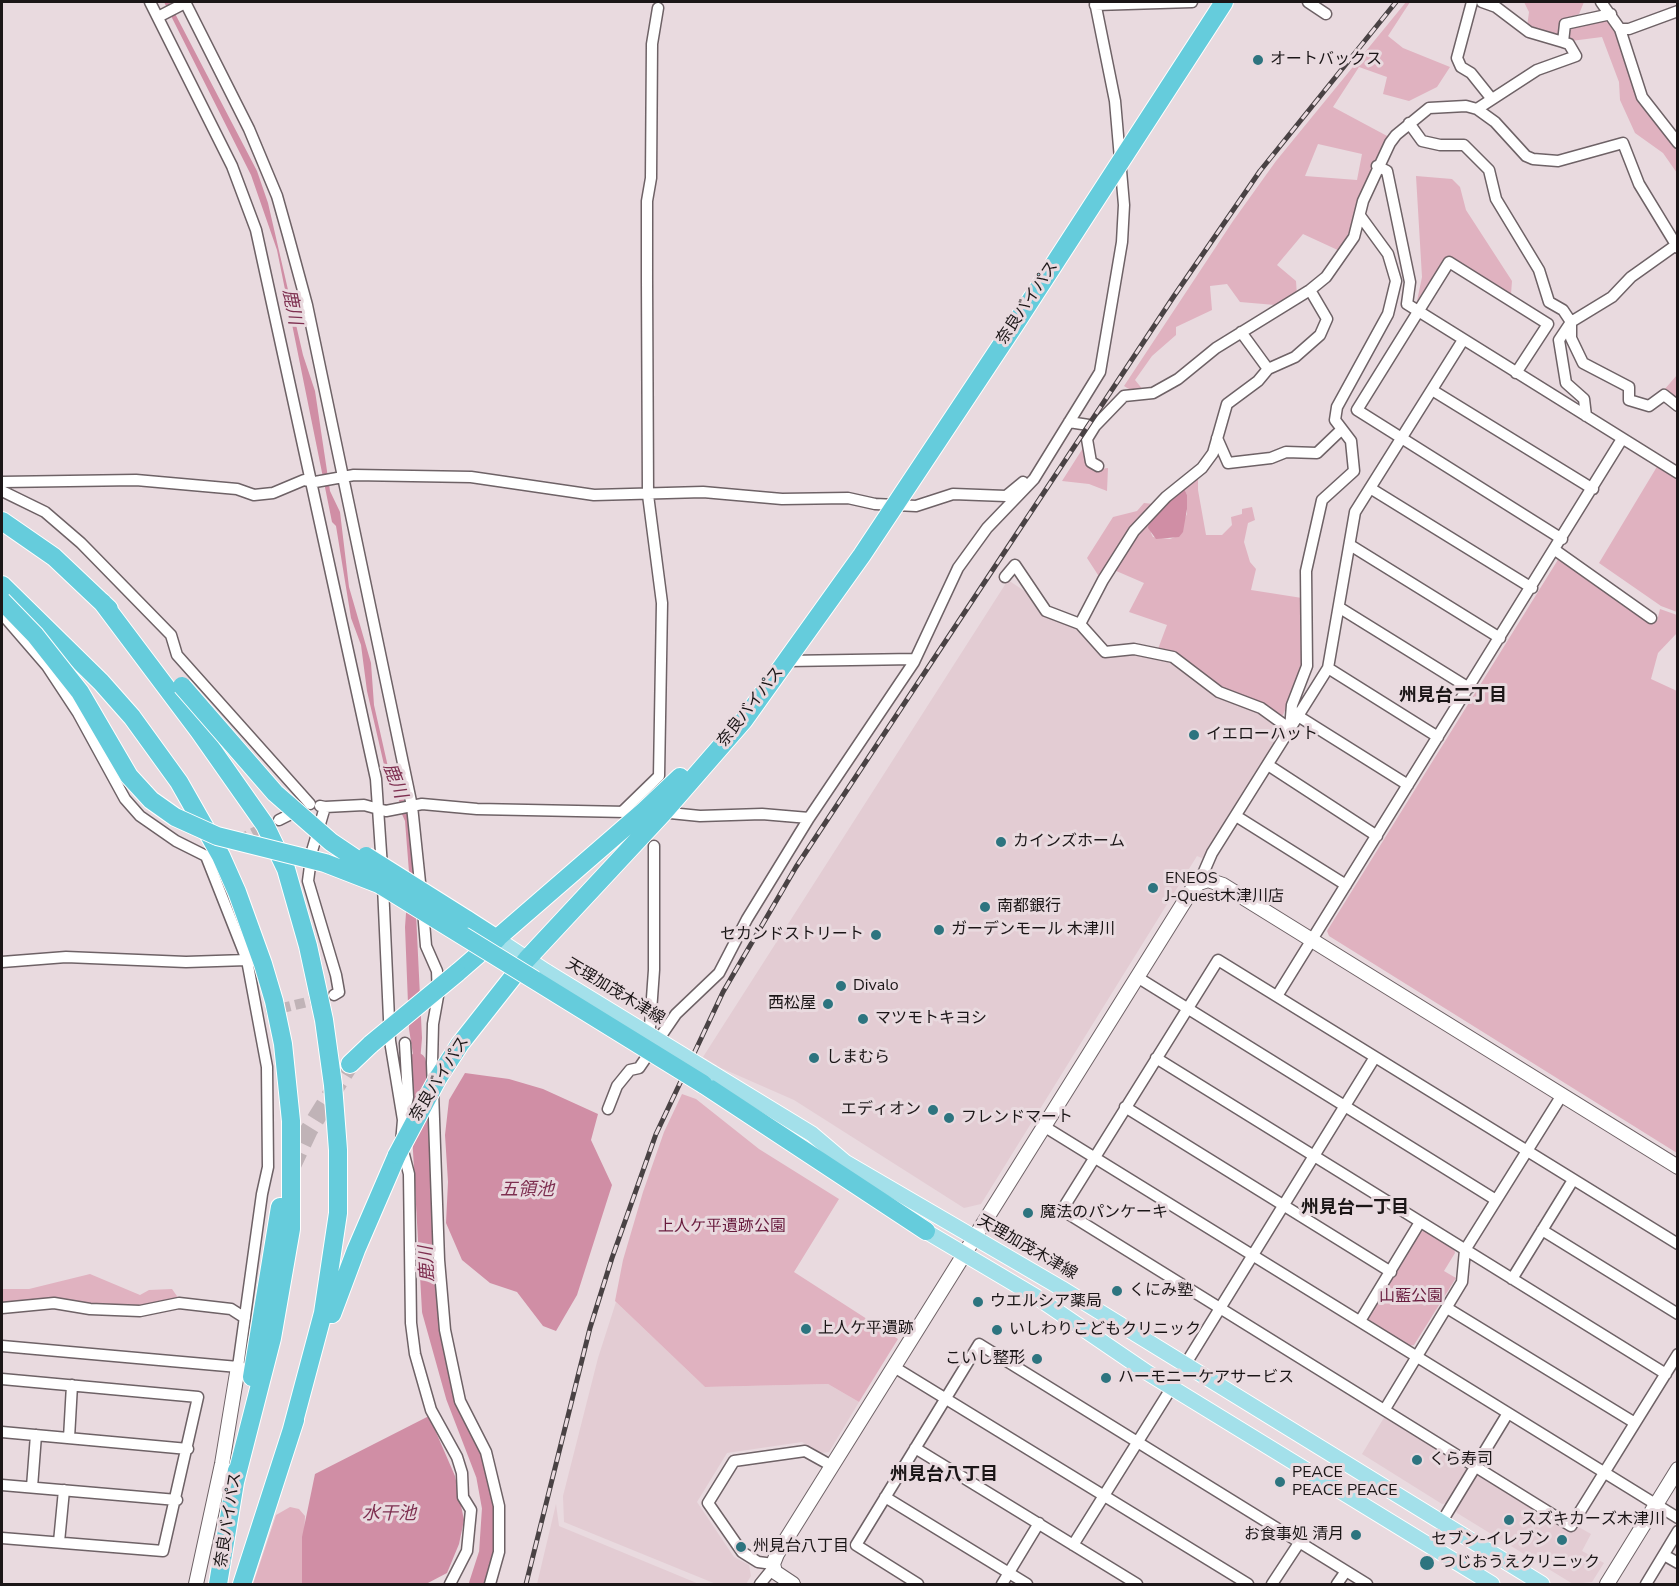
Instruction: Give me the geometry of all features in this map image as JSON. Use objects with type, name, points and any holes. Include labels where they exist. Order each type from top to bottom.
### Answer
[{"type":"highway","name":"奈良バイパス","points":[[242,1584],[292,1429],[356,1250],[397,1155],[438,1078],[460,1044],[527,959],[663,813],[744,720],[862,555],[1224,2]]},
{"type":"highway","points":[[2,521],[54,556],[102,602],[182,686],[276,793],[331,842],[705,1082],[926,1231]]},
{"type":"highway","points":[[2,585],[101,682],[132,717],[179,782],[200,817],[237,892],[260,955],[273,1001],[284,1053],[291,1121],[291,1229],[272,1338],[235,1482]]},
{"type":"highway","points":[[2,601],[55,659],[95,717],[129,776],[152,800],[175,817],[217,836],[326,863],[379,884],[828,1156],[845,1162]]},
{"type":"highway","points":[[102,602],[205,738],[265,825],[286,869],[308,946],[324,1020],[333,1085],[338,1150],[338,1213],[325,1303],[292,1429]]},
{"type":"highway","name":"奈良バイパス","points":[[350,1064],[644,811],[696,761],[763,682],[787,661]]},
{"type":"highway","points":[[182,686],[315,817],[376,863],[497,939]]},
{"type":"highway","points":[[95,717],[110,761],[124,785],[143,806],[167,824],[224,849],[313,869],[352,881],[480,953]]},
{"type":"highway","name":"奈良バイパス","points":[[218,1584],[280,1207]]},
{"type":"main road","name":"天理加茂木津線","points":[[497,939],[705,1082]]},
{"type":"main road","points":[[480,953],[705,1082]]},
{"type":"main road","name":"天理加茂木津線","points":[[845,1162],[1061,1288],[1542,1584]]},
{"type":"main road","points":[[926,1231],[1035,1296],[1095,1339],[1492,1584]]},
{"type":"street","points":[[150,2],[160,16],[244,192],[256,230],[314,482],[382,810],[390,1041],[403,1120]]},
{"type":"street","points":[[608,1109],[617,1086],[630,1070],[639,1068],[676,1014],[719,973],[747,919],[809,818],[915,659],[958,568],[987,528],[1026,490],[1100,372],[1122,242],[1124,205],[1115,101],[1095,3],[1192,2]]},
{"type":"street","points":[[1308,2],[1326,14]]},
{"type":"street","points":[[1472,2],[1457,58],[1461,67],[1472,73],[1491,98]]},
{"type":"street","points":[[1477,109],[1538,70],[1576,56],[1569,44],[1529,32],[1496,7],[1482,2]]},
{"type":"street","points":[[1601,2],[1620,29],[1642,97],[1677,143]]},
{"type":"street","points":[[160,16],[184,3],[249,129],[277,196],[307,305],[340,476],[417,833],[426,946],[436,971],[438,988],[432,1063],[438,1260],[445,1330],[460,1401],[486,1452],[499,1506],[499,1552],[490,1584]]},
{"type":"street","points":[[622,812],[659,776],[662,603],[660,572],[648,495],[647,201],[651,178],[652,44],[658,8]]},
{"type":"street","points":[[1620,29],[1629,29],[1677,11]]},
{"type":"street","points":[[1563,42],[1563,29],[1568,22],[1611,14]]},
{"type":"street","points":[[1098,466],[1090,462],[1087,439],[1095,426],[1124,396],[1153,393],[1170,384],[1241,332],[1310,290],[1326,277],[1354,237],[1361,217],[1363,201],[1377,166],[1396,135],[1429,108],[1440,105],[1466,105],[1477,109],[1495,122],[1526,156],[1533,159],[1558,161],[1623,143],[1639,184],[1677,246],[1630,277],[1612,297],[1571,322],[1559,340],[1566,382],[1584,399],[1586,416]]},
{"type":"street","points":[[1409,123],[1422,141],[1440,145],[1464,144],[1489,170],[1496,199],[1539,270],[1549,302],[1563,310],[1571,322],[1571,338],[1583,363],[1629,387],[1629,400],[1649,406],[1664,395],[1677,406]]},
{"type":"street","points":[[1377,166],[1387,171],[1410,282],[1407,304],[1677,473]]},
{"type":"street","points":[[1290,729],[1292,705],[1307,666],[1306,571],[1322,500],[1354,471],[1351,441],[1335,420],[1336,407],[1388,314],[1396,281],[1388,255],[1361,217]]},
{"type":"street","points":[[1516,373],[1548,324],[1449,262],[1357,410],[1562,539]]},
{"type":"street","points":[[1080,624],[1103,580],[1134,531],[1166,497],[1202,468],[1213,453],[1227,404],[1258,381],[1268,369],[1296,357],[1320,335],[1327,319],[1310,290]]},
{"type":"street","points":[[1241,332],[1268,369]]},
{"type":"street","points":[[760,1584],[1137,977],[1191,891],[1199,883],[1212,853],[1328,668],[1355,512],[1463,340]]},
{"type":"street","points":[[1432,390],[1593,489]]},
{"type":"street","points":[[1069,422],[1095,426]]},
{"type":"street","points":[[1217,438],[1228,463],[1272,458],[1286,452],[1317,453],[1341,430]]},
{"type":"street","points":[[1277,996],[1532,588],[1622,439]]},
{"type":"street","points":[[2,482],[136,480],[237,489],[254,495],[273,493],[304,480],[314,482],[340,476],[471,477],[594,495],[703,492],[782,499],[848,498],[916,506],[953,494],[1006,496],[1040,468]]},
{"type":"street","points":[[1370,488],[1532,588]]},
{"type":"street","points":[[2,491],[45,512],[81,543],[171,634],[177,656],[310,804],[325,807],[364,805],[382,810],[422,804],[477,809],[644,811],[700,816],[778,814],[809,818]]},
{"type":"street","points":[[1350,545],[1500,638]]},
{"type":"street","points":[[1555,550],[1651,618]]},
{"type":"street","points":[[1005,577],[1015,565],[1046,611],[1080,624],[1105,652],[1134,649],[1173,657],[1219,692],[1261,708],[1290,729]]},
{"type":"street","points":[[1340,608],[1469,688]]},
{"type":"street","points":[[2,614],[47,666],[72,703],[125,799],[140,816],[176,841],[206,856],[247,960],[262,1012],[267,1067],[268,1167],[222,1464],[195,1584]]},
{"type":"street","points":[[787,661],[915,659]]},
{"type":"street","points":[[1328,668],[1438,737]]},
{"type":"street","points":[[1298,716],[1408,785]]},
{"type":"street","points":[[1268,765],[1377,836]]},
{"type":"street","points":[[279,820],[310,804]]},
{"type":"street","points":[[325,807],[307,873],[336,975],[339,992],[334,995]]},
{"type":"street","points":[[1236,816],[1346,885]]},
{"type":"street","points":[[652,1048],[648,1038],[654,970],[654,846]]},
{"type":"street","points":[[1199,883],[1209,880],[1223,885],[1677,1167]]},
{"type":"street","points":[[2,962],[66,957],[186,962],[247,960]]},
{"type":"street","points":[[1677,1244],[1218,960],[1062,1210],[1571,1526],[1677,1354]]},
{"type":"street","points":[[1137,977],[1496,1200]]},
{"type":"street","points":[[405,1043],[408,1096],[401,1143],[409,1174],[410,1302],[415,1354],[431,1410],[462,1473],[463,1497],[471,1510],[468,1551],[450,1584]]},
{"type":"street","points":[[1185,1365],[1375,1057]]},
{"type":"street","points":[[1156,1058],[1666,1374]]},
{"type":"street","points":[[1385,1409],[1462,1282],[1465,1250],[1562,1095]]},
{"type":"street","points":[[1125,1107],[1391,1272]]},
{"type":"street","points":[[1045,1126],[1677,1518]]},
{"type":"street","points":[[1512,1279],[1573,1180]]},
{"type":"street","points":[[1360,1321],[1420,1221]]},
{"type":"street","points":[[1542,1230],[1676,1310]]},
{"type":"street","points":[[2,1308],[54,1303],[90,1309],[140,1311],[179,1303],[231,1309],[245,1318]]},
{"type":"street","points":[[1447,1308],[1635,1423]]},
{"type":"street","points":[[918,1584],[856,1545],[979,1344],[1367,1584]]},
{"type":"street","points":[[2,1346],[238,1367]]},
{"type":"street","points":[[894,1367],[1248,1584]]},
{"type":"street","points":[[2,1379],[198,1397],[177,1500],[163,1551],[2,1538]]},
{"type":"street","points":[[69,1437],[72,1385]]},
{"type":"street","points":[[1073,1545],[1172,1387]]},
{"type":"street","points":[[1441,1523],[1508,1413]]},
{"type":"street","points":[[2,1432],[188,1449]]},
{"type":"street","points":[[33,1487],[36,1435]]},
{"type":"street","points":[[915,1448],[1137,1584]]},
{"type":"street","points":[[793,1584],[780,1576],[773,1566],[758,1562],[742,1552],[708,1503],[734,1461],[805,1451],[832,1466]]},
{"type":"street","points":[[1607,1584],[1677,1469]]},
{"type":"street","points":[[2,1485],[177,1500]]},
{"type":"street","points":[[59,1542],[64,1490]]},
{"type":"street","points":[[885,1497],[1027,1584]]},
{"type":"street","points":[[1002,1584],[1039,1523]]},
{"type":"street","points":[[1646,1584],[1677,1531]]},
{"type":"street","points":[[1272,1584],[1299,1543]]},
{"type":"street","points":[[1664,1555],[1677,1563]]},
{"type":"street","points":[[1337,1584],[1346,1571]]},
{"type":"shaded area","points":[[1008,580],[1026,592],[1043,612],[1080,630],[1097,646],[1103,657],[1133,654],[1177,662],[1257,711],[1281,728],[1282,734],[1204,859],[1197,856],[981,1204],[964,1208],[794,1100],[721,1068],[703,1057]]},
{"type":"shaded area","points":[[616,1302],[705,1387],[828,1384],[859,1402],[829,1452],[821,1453],[802,1442],[727,1453],[697,1502],[734,1557],[749,1565],[751,1576],[746,1584],[716,1584],[564,1522],[563,1496],[598,1358]]},
{"type":"shaded area","points":[[1385,1416],[1466,1466],[1467,1472],[1448,1503],[1442,1504],[1362,1454]]},
{"type":"shaded area","points":[[1481,1475],[1572,1533],[1577,1526],[1591,1534],[1582,1551],[1604,1563],[1592,1582],[1573,1584],[1457,1513],[1455,1508],[1474,1477]]},
{"type":"shaded area","points":[[556,1504],[559,1526],[699,1584],[537,1584]]},
{"type":"green space","points":[[1406,2],[1410,2],[1388,36],[1403,48],[1450,67],[1437,87],[1409,101],[1383,94],[1387,77],[1359,67],[1333,107],[1389,137],[1373,164],[1359,200],[1351,235],[1342,252],[1303,234],[1277,265],[1296,281],[1297,296],[1275,305],[1240,302],[1227,284],[1210,286],[1212,310],[1176,327],[1176,335],[1152,356],[1135,380],[1144,391],[1132,391],[1124,386],[1233,221],[1276,161]],"holes":[[[1318,144],[1362,154],[1357,180],[1305,176]]]},
{"type":"green space","points":[[1524,2],[1584,2],[1579,14],[1567,18],[1557,35],[1527,27],[1529,12]]},
{"type":"green space","points":[[1610,18],[1637,96],[1677,149],[1677,173],[1663,153],[1635,133],[1620,100],[1619,82],[1602,37],[1571,41],[1566,33],[1567,26]]},
{"type":"green space","points":[[1416,176],[1452,179],[1460,187],[1466,210],[1512,281],[1511,294],[1448,256],[1417,301],[1422,277]]},
{"type":"green space","points":[[1677,375],[1677,401],[1664,390]]},
{"type":"green space","points":[[1083,448],[1088,460],[1099,469],[1108,468],[1107,491],[1089,484],[1062,481]]},
{"type":"green space","points":[[1658,465],[1677,478],[1677,612],[1661,606],[1599,563]]},
{"type":"green space","points":[[1198,474],[1198,490],[1206,535],[1222,535],[1232,525],[1231,517],[1242,514],[1242,509],[1252,507],[1255,520],[1248,523],[1244,542],[1250,562],[1256,569],[1251,590],[1302,598],[1302,670],[1283,715],[1278,716],[1222,688],[1183,657],[1158,649],[1167,625],[1129,612],[1144,583],[1114,570],[1150,516],[1153,537],[1170,539],[1175,537],[1187,514],[1187,495],[1183,486]]},
{"type":"green space","points":[[1144,503],[1154,504],[1100,578],[1087,558],[1113,517],[1137,511]]},
{"type":"green space","points":[[1559,558],[1650,623],[1657,621],[1660,609],[1677,615],[1677,633],[1658,653],[1651,679],[1677,691],[1677,1153],[1329,936],[1327,931]]},
{"type":"green space","name":"上人ケ平遺跡公園","points":[[682,1094],[696,1099],[759,1149],[839,1199],[794,1272],[898,1339],[859,1402],[828,1384],[705,1387],[615,1301],[623,1260],[643,1192],[664,1132]]},
{"type":"green space","name":"山藍公園","points":[[1426,1230],[1454,1248],[1455,1253],[1444,1271],[1456,1278],[1414,1345],[1408,1346],[1369,1322],[1367,1316],[1420,1232]]},
{"type":"green space","points":[[90,1274],[140,1295],[149,1290],[172,1289],[179,1299],[140,1306],[2,1304],[2,1289],[29,1289]]},
{"type":"green space","points":[[290,1507],[299,1509],[305,1516],[302,1584],[253,1584],[276,1515]]},
{"type":"water","points":[[164,2],[169,2],[257,171],[268,203],[303,355],[315,391],[330,491],[340,512],[349,587],[371,663],[374,705],[388,767],[401,787],[409,819],[414,872],[422,1038],[418,1086],[409,1029],[405,927],[409,872],[405,821],[397,788],[385,769],[367,691],[361,645],[351,618],[336,526],[332,522],[277,250],[251,175]]},
{"type":"water","points":[[1183,486],[1187,495],[1187,509],[1183,532],[1179,537],[1156,539],[1148,528],[1150,516]]},
{"type":"water","name":"五領池","points":[[465,1073],[509,1079],[543,1089],[598,1114],[591,1140],[612,1185],[577,1295],[556,1331],[543,1326],[517,1292],[490,1283],[462,1260],[446,1223],[448,1182],[445,1135],[449,1100]]},
{"type":"water","name":"水干池","points":[[429,1416],[455,1476],[464,1520],[459,1544],[447,1573],[426,1584],[302,1584],[302,1537],[315,1474]]},
{"type":"waterway","name":"鹿川","points":[[417,1062],[431,1311],[455,1397],[485,1475],[491,1508],[488,1553],[478,1584]]},
{"type":"tunnel","points":[[239,840],[270,824]]},
{"type":"tunnel","points":[[266,1012],[324,998]]},
{"type":"tunnel","points":[[291,1168],[309,1130],[350,1064]]},
{"type":"railway","points":[[526,1584],[590,1328],[612,1258],[656,1134],[723,992],[796,867],[1174,296],[1260,171],[1396,2]]},
{"type":"place","name":"オートバックス","points":[[1258,60]]},
{"type":"place","name":"イエローハット","points":[[1194,735]]},
{"type":"place","name":"カインズホーム","points":[[1001,842]]},
{"type":"place","name":"ENEOS J-Quest木津川店","points":[[1153,888]]},
{"type":"place","name":"南都銀行","points":[[985,907]]},
{"type":"place","name":"ガーデンモール 木津川","points":[[939,930]]},
{"type":"place","name":"セカンドストリート","points":[[876,935]]},
{"type":"place","name":"Divalo","points":[[841,986]]},
{"type":"place","name":"西松屋","points":[[828,1004]]},
{"type":"place","name":"マツモトキヨシ","points":[[863,1019]]},
{"type":"place","name":"しまむら","points":[[814,1058]]},
{"type":"place","name":"エディオン","points":[[933,1110]]},
{"type":"place","name":"フレンドマート","points":[[949,1118]]},
{"type":"place","name":"魔法のパンケーキ","points":[[1028,1213]]},
{"type":"place","name":"くにみ塾","points":[[1117,1291]]},
{"type":"place","name":"ウエルシア薬局","points":[[978,1302]]},
{"type":"place","name":"上人ケ平遺跡","points":[[806,1329]]},
{"type":"place","name":"いしわりこどもクリニック","points":[[997,1330]]},
{"type":"place","name":"こいし整形","points":[[1037,1359]]},
{"type":"place","name":"ハーモニーケアサービス","points":[[1106,1378]]},
{"type":"place","name":"くら寿司","points":[[1417,1460]]},
{"type":"place","name":"PEACE PEACE PEACE","points":[[1280,1482]]},
{"type":"place","name":"スズキカーズ木津川","points":[[1509,1520]]},
{"type":"place","name":"お食事処 清月","points":[[1356,1535]]},
{"type":"place","name":"セブン-イレブン","points":[[1562,1540]]},
{"type":"place","name":"州見台八丁目","points":[[741,1547]]},
{"type":"place","name":"つじおうえクリニック","points":[[1427,1563]]},
{"type":"district","name":"州見台二丁目","points":[[1453,697]]},
{"type":"district","name":"州見台一丁目","points":[[1355,1209]]},
{"type":"district","name":"州見台八丁目","points":[[944,1476]]}]
